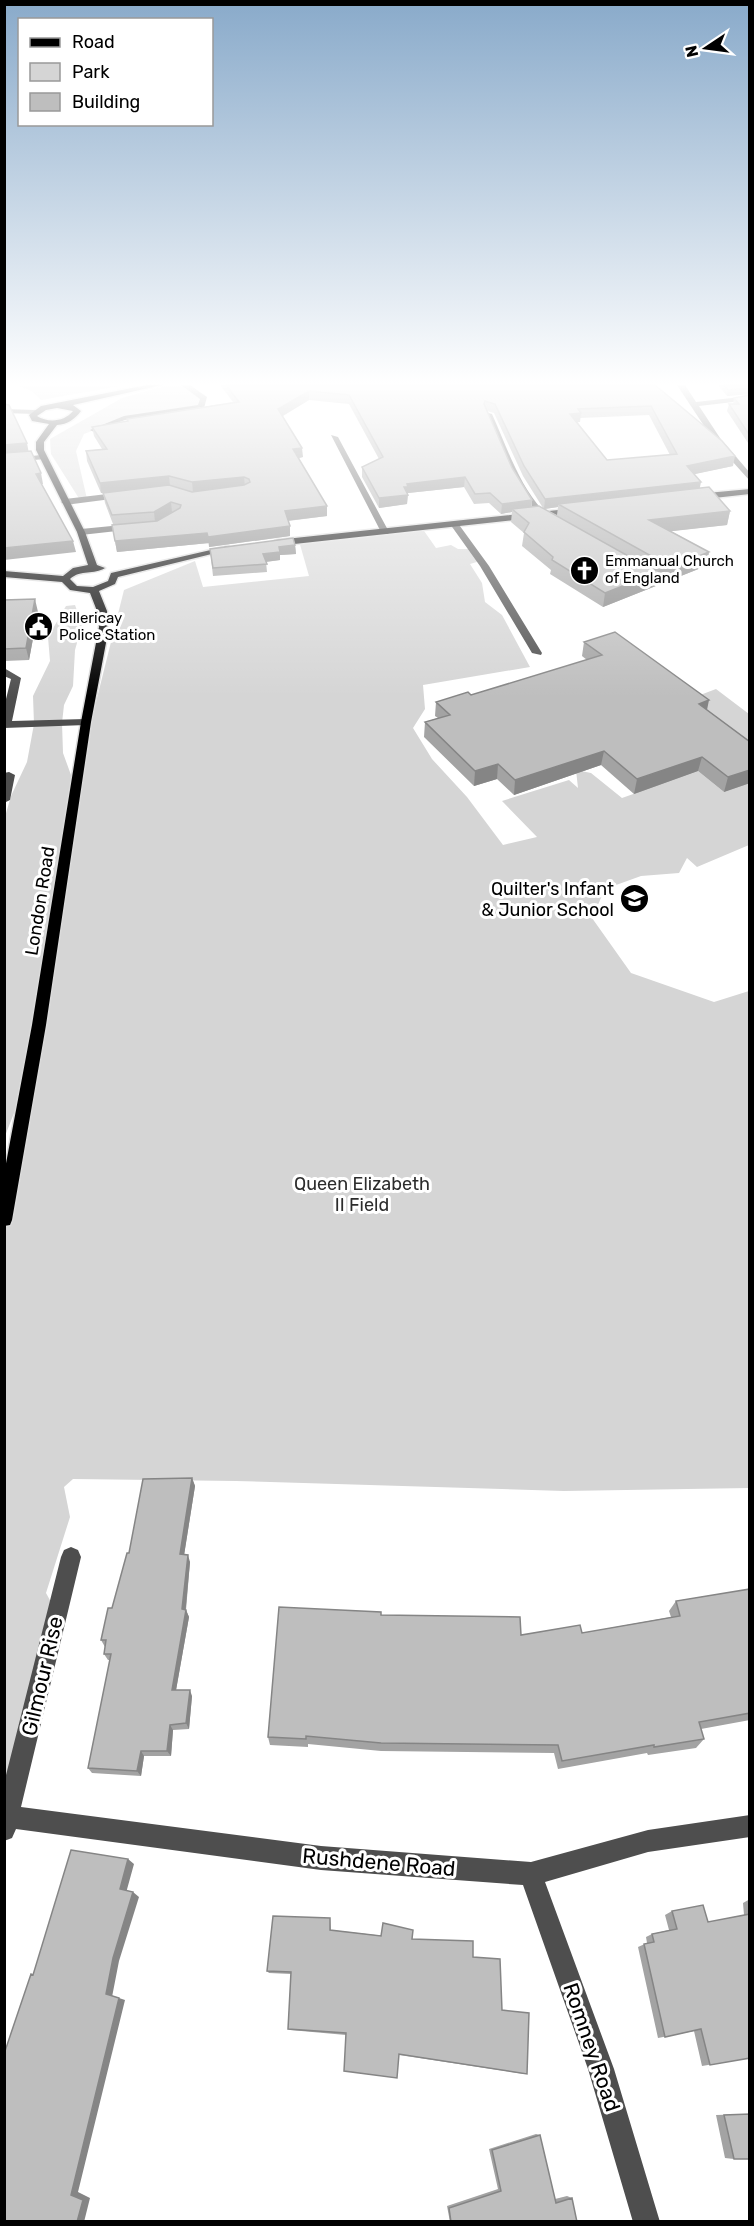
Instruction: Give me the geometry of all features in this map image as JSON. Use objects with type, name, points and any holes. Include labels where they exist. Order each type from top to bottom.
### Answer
[{"type":"main road","points":[[58,489],[81,532],[93,567]]},
{"type":"main road","points":[[682,499],[750,491]]},
{"type":"main road","points":[[269,544],[582,510]]},
{"type":"main road","points":[[4,574],[65,579],[73,571],[93,567],[107,569],[114,574],[239,547]]},
{"type":"main road","points":[[65,579],[73,588],[94,590],[112,582],[114,574]]},
{"type":"main road","name":"London Road","points":[[4,1220],[39,1025],[86,722],[104,627],[102,611],[94,590]]},
{"type":"street","points":[[362,489],[385,532]]},
{"type":"street","points":[[525,489],[541,515],[562,527]]},
{"type":"street","points":[[65,502],[135,494]]},
{"type":"street","points":[[453,524],[484,566],[537,653]]},
{"type":"street","points":[[81,532],[139,527]]},
{"type":"street","points":[[4,671],[16,678],[5,725],[86,722]]},
{"type":"street","points":[[4,801],[9,776]]},
{"type":"street","name":"Gilmour Rise","points":[[6,1821],[71,1557]]},
{"type":"street","name":"Rushdene Road","points":[[6,1821],[321,1858],[531,1874],[648,1841],[750,1826]]},
{"type":"street","name":"Romney Road","points":[[531,1874],[601,2069],[647,2222]]},
{"type":"green space","points":[[73,489],[85,489],[87,499],[80,500]]},
{"type":"green space","name":"Queen Elizabeth II Field","points":[[422,528],[436,548],[451,545],[458,549],[472,549],[480,561],[470,564],[482,583],[485,602],[502,615],[530,667],[423,685],[425,709],[413,728],[432,759],[467,797],[503,845],[537,837],[502,801],[569,780],[578,788],[576,770],[591,773],[622,798],[698,771],[724,792],[749,783],[749,845],[697,867],[687,858],[679,873],[641,876],[605,889],[592,918],[631,973],[714,1002],[749,991],[749,1488],[564,1491],[236,1481],[73,1479],[64,1487],[70,1517],[46,1593],[57,1613],[5,1830],[4,1220],[29,1075],[5,1136],[4,820],[11,796],[27,762],[34,724],[33,696],[50,661],[48,637],[66,606],[75,605],[82,625],[75,650],[73,686],[64,705],[62,723],[63,753],[75,786],[124,590],[195,561],[203,587],[309,576],[299,541]]},
{"type":"green space","points":[[716,689],[749,714],[749,760],[687,700]]},
{"type":"building","points":[[4,489],[44,489],[73,541],[4,548]]},
{"type":"building","points":[[137,489],[182,489],[192,492],[215,489],[317,489],[327,506],[285,511],[290,526],[208,537],[207,533],[115,541],[112,525],[157,521],[180,508],[181,505],[171,502],[154,512],[112,515],[103,493]]},
{"type":"building","points":[[374,489],[405,489],[408,495],[379,498]]},
{"type":"building","points":[[472,489],[525,489],[532,500],[502,504],[490,493],[475,494]]},
{"type":"building","points":[[539,489],[638,489],[545,499]]},
{"type":"building","points":[[692,489],[711,489],[730,511],[649,520],[709,552],[605,593],[552,560],[553,557],[524,532],[529,523],[512,509],[539,506],[653,570],[661,570],[662,562],[558,504]]},
{"type":"building","points":[[293,538],[295,545],[279,547],[280,552],[263,554],[267,564],[213,568],[210,549]]},
{"type":"building","points":[[35,599],[26,648],[4,649],[4,600]]},
{"type":"building","points":[[615,632],[709,700],[699,704],[750,742],[750,770],[728,777],[702,757],[637,779],[604,751],[515,780],[498,764],[475,771],[425,722],[450,715],[436,702],[468,692],[471,695],[602,655],[584,642]]},
{"type":"building","points":[[192,1478],[180,1554],[188,1555],[182,1609],[186,1610],[172,1690],[190,1690],[186,1723],[170,1725],[167,1751],[141,1751],[137,1771],[88,1768],[111,1654],[104,1654],[106,1640],[101,1640],[108,1608],[112,1608],[127,1553],[129,1553],[143,1479]]},
{"type":"building","points":[[750,1589],[750,1713],[699,1722],[704,1739],[562,1761],[558,1745],[381,1743],[306,1736],[306,1739],[268,1737],[279,1607],[381,1612],[381,1615],[520,1617],[521,1635],[580,1625],[582,1633],[680,1616],[676,1601]]},
{"type":"building","points":[[71,1850],[128,1859],[120,1889],[133,1892],[113,1958],[106,1994],[119,1998],[71,2195],[83,2200],[77,2222],[4,2222],[4,2054],[31,1974],[33,1975]]},
{"type":"building","points":[[703,1905],[708,1922],[750,1914],[750,2058],[710,2065],[701,2029],[665,2037],[644,1944],[654,1942],[652,1934],[677,1929],[672,1911]]},
{"type":"building","points":[[273,1916],[330,1918],[330,1930],[381,1936],[383,1923],[413,1930],[412,1939],[473,1941],[473,1957],[500,1959],[502,2010],[529,2013],[527,2074],[399,2054],[397,2078],[344,2071],[346,2033],[288,2029],[291,1972],[267,1971]]},
{"type":"building","points":[[750,2114],[750,2159],[734,2159],[724,2115]]},
{"type":"building","points":[[540,2135],[556,2203],[572,2198],[577,2222],[451,2222],[449,2208],[501,2191],[492,2150]]},
{"type":"place","name":"Emmanual Church of England","points":[[584,570]]},
{"type":"place","name":"Billericay Police Station","points":[[38,627]]},
{"type":"place","name":"Quilter's Infant & Junior School","points":[[635,899]]}]
